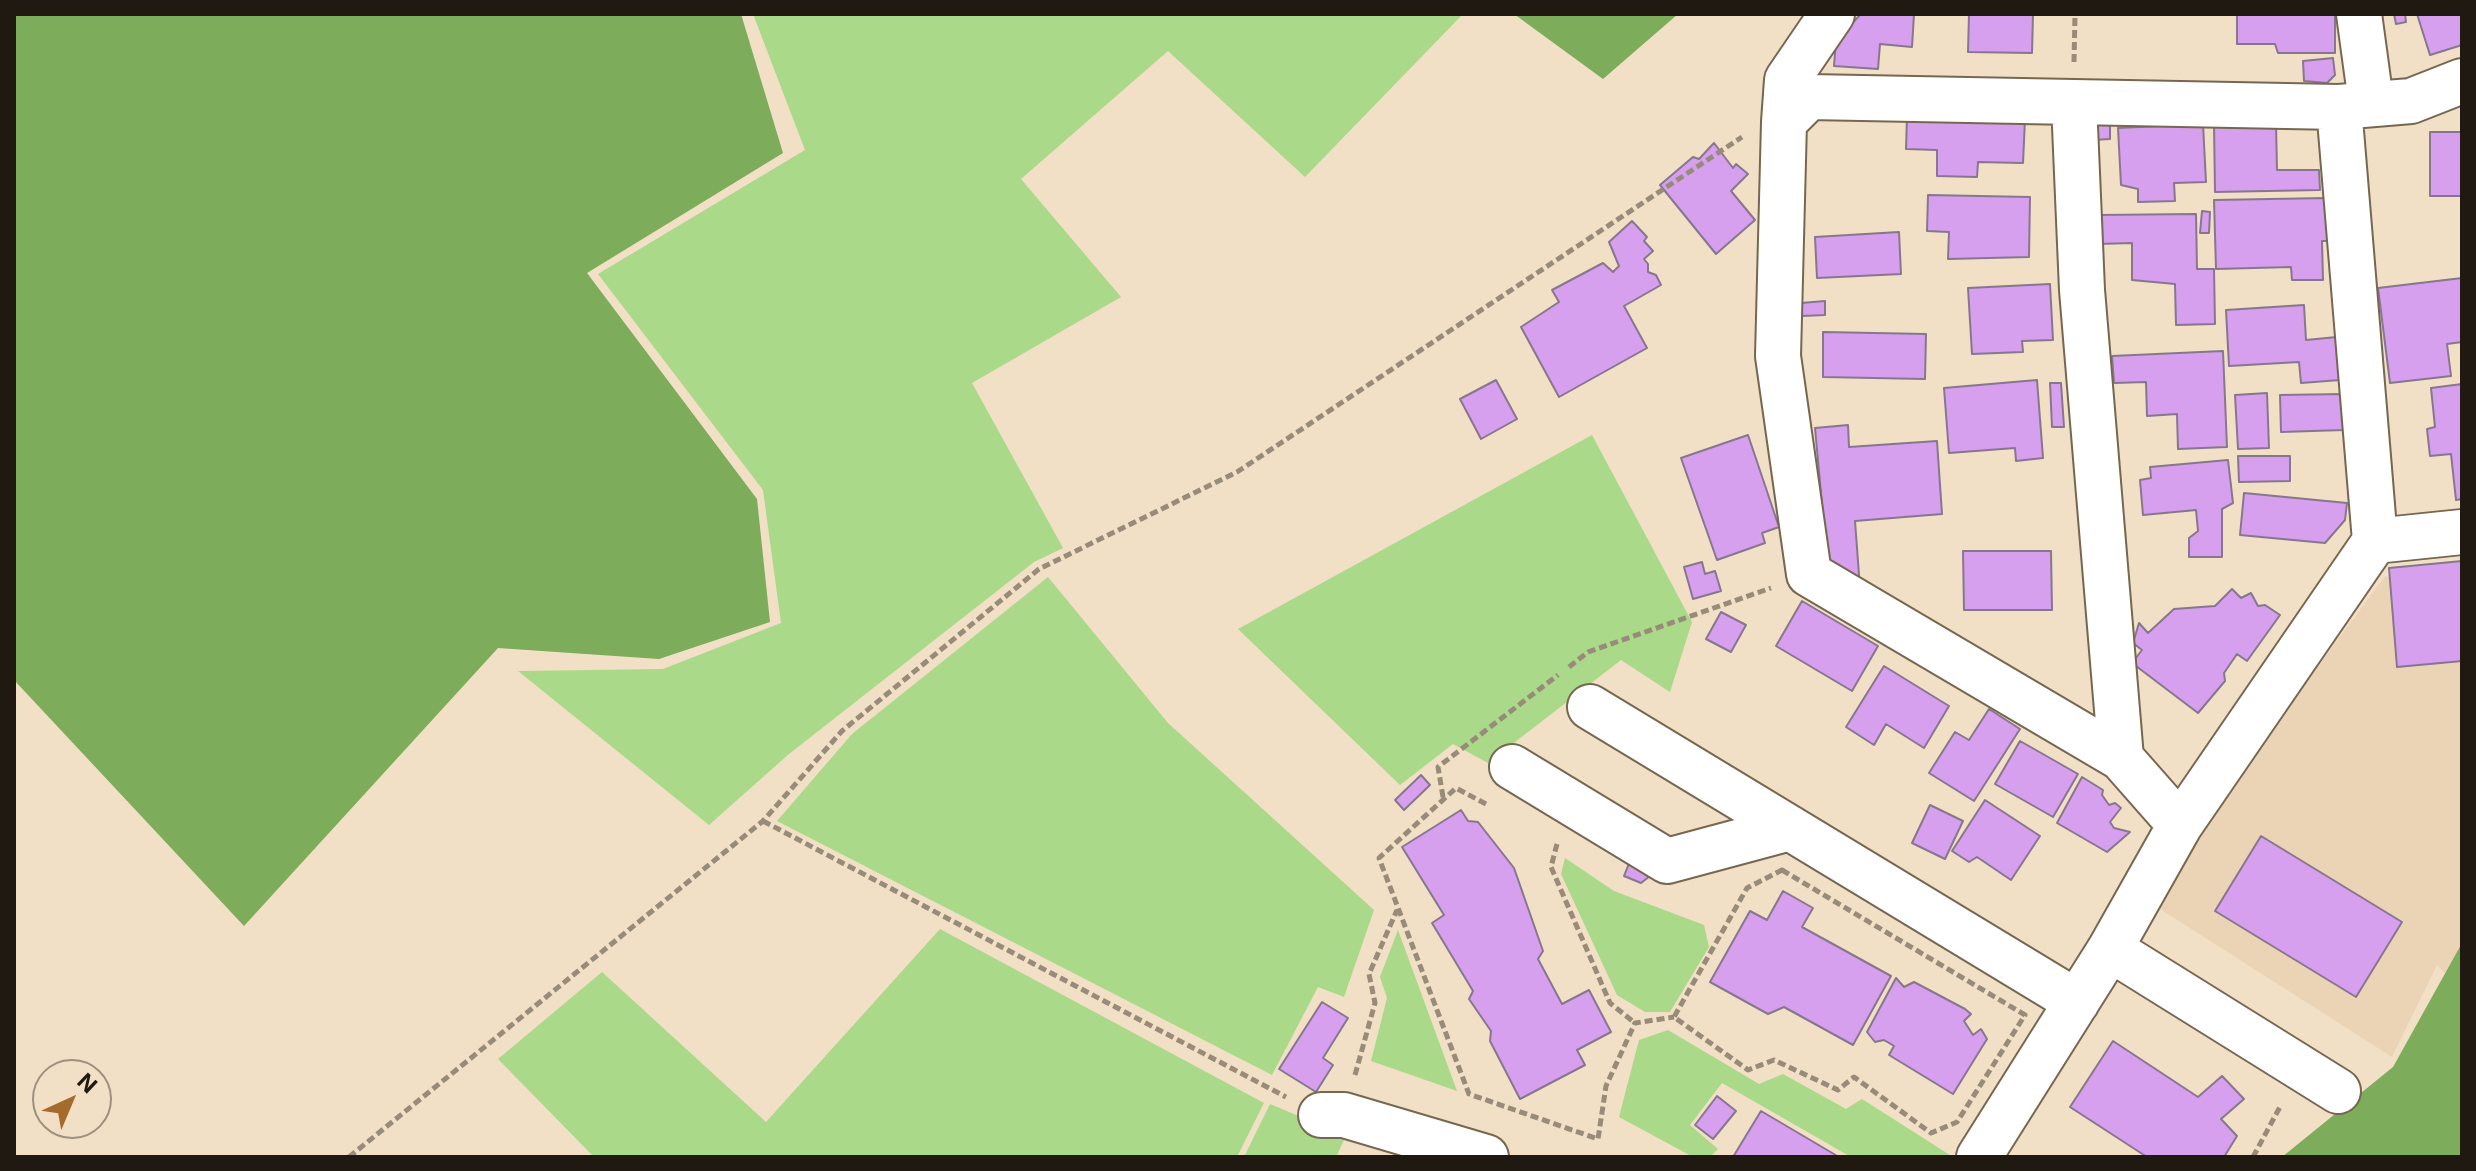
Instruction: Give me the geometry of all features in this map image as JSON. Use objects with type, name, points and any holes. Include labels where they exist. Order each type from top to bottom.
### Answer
[{"type":"street","points":[[1832,14],[1787,80],[1784,122],[1778,356],[1809,574],[2121,758],[2180,825]]},
{"type":"street","points":[[1993,1152],[2180,825],[2375,541],[2355,105],[2359,14]]},
{"type":"street","points":[[1784,122],[1809,97],[2355,105],[2411,101],[2462,81]]},
{"type":"street","points":[[2074,103],[2082,290],[2121,758]]},
{"type":"street","points":[[2375,541],[2462,532]]},
{"type":"street","points":[[1590,707],[2077,1002]]},
{"type":"street","points":[[1512,767],[1568,825],[1667,861],[1790,828]]},
{"type":"street","points":[[2110,949],[2338,1091]]},
{"type":"street","points":[[1333,1115],[1486,1157]]},
{"type":"path","points":[[349,1157],[763,821],[842,731],[1039,569],[1237,472],[1740,138],[1784,122]]},
{"type":"path","points":[[1443,798],[1438,767],[1588,652],[1809,574]]},
{"type":"path","points":[[1494,809],[1456,788],[1379,858],[1469,1094],[1598,1139],[1606,1086],[1635,1023]]},
{"type":"path","points":[[763,821],[1333,1115],[1375,1003],[1369,974],[1398,909]]},
{"type":"path","points":[[1545,836],[1568,825]]},
{"type":"path","points":[[1568,825],[1551,867],[1610,1003],[1635,1023],[1674,1017],[1748,1070],[1774,1060],[1838,1090],[1854,1077],[1931,1133],[1957,1122],[2025,1015],[1782,870],[1747,888],[1674,1017]]},
{"type":"path","points":[[2253,1157],[2282,1103],[2269,1095]]},
{"type":"shaded area","points":[[2462,567],[2462,991],[2437,965],[2392,1057],[2146,900],[2384,577]]},
{"type":"green space","points":[[14,14],[741,14],[783,153],[587,273],[757,499],[770,622],[659,659],[498,648],[244,926],[14,680]]},
{"type":"green space","points":[[753,14],[1463,14],[1305,177],[1168,51],[1021,179],[1121,297],[972,383],[1063,548],[1034,562],[789,754],[709,825],[518,671],[663,669],[781,623],[763,490],[598,274],[805,150]]},
{"type":"green space","points":[[1514,14],[1678,14],[1603,79]]},
{"type":"green space","points":[[1592,435],[1692,622],[1670,692],[1621,660],[1488,763],[1453,744],[1400,785],[1238,629]]},
{"type":"green space","points":[[1048,577],[1168,723],[1374,910],[1344,997],[1318,987],[1272,1075],[777,821],[852,734]]},
{"type":"green space","points":[[1565,858],[1614,891],[1704,925],[1709,947],[1670,1012],[1645,1012],[1617,995],[1561,874]]},
{"type":"green space","points":[[940,929],[1264,1103],[1237,1157],[594,1157],[498,1059],[602,972],[766,1122]]},
{"type":"green space","points":[[1398,930],[1457,1091],[1371,1061],[1387,998],[1380,977]]},
{"type":"green space","points":[[2462,943],[2462,1157],[2282,1157],[2393,1067]]},
{"type":"green space","points":[[1668,1030],[1759,1084],[1783,1074],[1846,1109],[1862,1099],[1953,1157],[1851,1157],[1722,1083],[1690,1125],[1718,1149],[1710,1157],[1693,1157],[1619,1117],[1639,1040]]},
{"type":"green space","points":[[1270,1104],[1346,1136],[1336,1157],[1244,1157]]},
{"type":"building","points":[[1861,14],[1914,14],[1912,47],[1880,44],[1878,69],[1834,66],[1836,40]]},
{"type":"building","points":[[1969,14],[2033,14],[2032,53],[1968,52]]},
{"type":"building","points":[[2237,14],[2335,14],[2335,53],[2278,53],[2275,44],[2237,44]]},
{"type":"building","points":[[2394,14],[2405,14],[2406,22],[2396,24]]},
{"type":"building","points":[[2417,14],[2462,14],[2462,45],[2430,55]]},
{"type":"building","points":[[2333,58],[2335,75],[2327,83],[2304,81],[2303,61]]},
{"type":"building","points":[[1907,116],[2025,119],[2023,163],[1978,162],[1977,177],[1937,176],[1937,150],[1906,149]]},
{"type":"building","points":[[2093,116],[2110,116],[2110,139],[2093,140]]},
{"type":"building","points":[[2276,123],[2277,170],[2319,170],[2320,190],[2215,192],[2214,124]]},
{"type":"building","points":[[2203,124],[2206,182],[2174,183],[2175,201],[2138,202],[2138,189],[2121,185],[2118,128]]},
{"type":"building","points":[[2430,132],[2462,132],[2462,196],[2430,196]]},
{"type":"building","points":[[1714,143],[1733,168],[1736,164],[1748,174],[1731,191],[1755,220],[1716,254],[1660,185],[1693,157],[1699,159]]},
{"type":"building","points":[[1928,195],[2030,197],[2029,257],[1948,259],[1949,232],[1927,231]]},
{"type":"building","points":[[2327,198],[2328,241],[2322,241],[2323,280],[2292,280],[2291,267],[2216,269],[2214,200]]},
{"type":"building","points":[[2202,211],[2210,212],[2209,233],[2200,233]]},
{"type":"building","points":[[2196,214],[2197,269],[2214,269],[2215,324],[2176,325],[2175,284],[2132,280],[2132,243],[2098,244],[2098,215]]},
{"type":"building","points":[[1632,221],[1647,237],[1644,241],[1653,251],[1644,259],[1648,272],[1656,275],[1661,285],[1624,306],[1647,348],[1559,397],[1521,327],[1559,302],[1552,290],[1603,263],[1613,272],[1619,266],[1609,242]]},
{"type":"building","points":[[1899,232],[1901,274],[1817,278],[1815,237]]},
{"type":"building","points":[[2462,278],[2462,342],[2447,344],[2451,376],[2390,383],[2378,288]]},
{"type":"building","points":[[2050,284],[2053,340],[2022,341],[2023,352],[1972,354],[1968,288]]},
{"type":"building","points":[[1825,301],[1825,315],[1802,316],[1801,303]]},
{"type":"building","points":[[2304,305],[2306,340],[2337,337],[2340,380],[2301,383],[2299,362],[2229,366],[2226,310]]},
{"type":"building","points":[[1823,332],[1926,334],[1925,379],[1823,377]]},
{"type":"building","points":[[2223,351],[2227,447],[2178,449],[2177,414],[2147,416],[2146,382],[2114,383],[2112,356]]},
{"type":"building","points":[[1496,380],[1517,419],[1481,439],[1460,399]]},
{"type":"building","points":[[2037,380],[2043,458],[2016,461],[2015,448],[1949,453],[1944,388]]},
{"type":"building","points":[[2050,383],[2061,383],[2064,427],[2052,427]]},
{"type":"building","points":[[2462,384],[2462,499],[2456,500],[2451,454],[2430,456],[2427,429],[2435,427],[2431,388]]},
{"type":"building","points":[[2267,393],[2269,448],[2238,449],[2235,395]]},
{"type":"building","points":[[2343,394],[2344,430],[2281,432],[2280,395]]},
{"type":"building","points":[[1848,425],[1849,447],[1937,441],[1942,514],[1855,521],[1860,588],[1828,570],[1815,428]]},
{"type":"building","points":[[1748,435],[1779,527],[1762,533],[1765,543],[1717,560],[1681,458]]},
{"type":"building","points":[[2238,456],[2290,456],[2290,481],[2239,482]]},
{"type":"building","points":[[2228,460],[2233,503],[2222,509],[2222,557],[2189,557],[2189,538],[2198,531],[2196,510],[2143,515],[2140,480],[2151,478],[2150,467]]},
{"type":"building","points":[[2244,493],[2347,503],[2345,520],[2325,543],[2240,535]]},
{"type":"building","points":[[1963,551],[2051,551],[2052,610],[1964,610]]},
{"type":"building","points":[[2462,561],[2462,661],[2397,667],[2389,568]]},
{"type":"building","points":[[1702,562],[1705,574],[1715,571],[1721,591],[1693,599],[1684,567]]},
{"type":"building","points":[[2232,589],[2241,598],[2251,593],[2258,606],[2265,605],[2280,615],[2247,661],[2237,654],[2224,673],[2225,681],[2198,713],[2132,663],[2142,650],[2133,643],[2139,623],[2148,633],[2174,609],[2215,606]]},
{"type":"building","points":[[1802,601],[1878,646],[1852,691],[1776,646]]},
{"type":"building","points":[[1721,612],[1746,625],[1731,652],[1706,639]]},
{"type":"building","points":[[1884,666],[1949,706],[1924,748],[1886,724],[1874,745],[1846,727]]},
{"type":"building","points":[[1989,709],[2020,729],[1974,801],[1929,773],[1955,732],[1969,740]]},
{"type":"building","points":[[2020,741],[2078,774],[2053,817],[1995,784]]},
{"type":"building","points":[[1421,775],[1430,785],[1404,810],[1395,800]]},
{"type":"building","points":[[2082,777],[2103,790],[2102,795],[2109,805],[2115,803],[2121,808],[2110,822],[2114,828],[2130,832],[2107,852],[2057,823]]},
{"type":"building","points":[[1985,800],[2040,836],[2011,880],[1977,857],[1969,862],[1952,851]]},
{"type":"building","points":[[1930,805],[1963,821],[1945,859],[1912,843]]},
{"type":"building","points":[[1461,810],[1468,821],[1478,822],[1514,868],[1543,951],[1538,959],[1562,1004],[1589,990],[1611,1032],[1577,1050],[1585,1065],[1520,1099],[1490,1041],[1491,1031],[1469,999],[1473,991],[1432,923],[1444,915],[1402,847]]},
{"type":"building","points":[[2261,836],[2402,922],[2356,997],[2215,911]]},
{"type":"building","points":[[1630,861],[1637,869],[1644,868],[1650,876],[1641,883],[1624,876]]},
{"type":"building","points":[[1783,891],[1813,908],[1802,927],[1891,976],[1853,1045],[1784,1007],[1768,1014],[1710,982],[1750,911],[1767,920]]},
{"type":"building","points":[[1896,978],[1904,987],[1914,982],[1965,1009],[1971,1014],[1964,1021],[1973,1035],[1981,1029],[1987,1039],[1953,1094],[1889,1055],[1894,1046],[1884,1040],[1875,1042],[1867,1032]]},
{"type":"building","points":[[1322,1002],[1348,1018],[1323,1058],[1333,1065],[1316,1092],[1279,1069]]},
{"type":"building","points":[[2113,1041],[2198,1097],[2222,1076],[2244,1099],[2221,1119],[2237,1136],[2224,1157],[2147,1157],[2070,1107]]},
{"type":"building","points":[[1717,1096],[1736,1111],[1713,1139],[1695,1125]]},
{"type":"building","points":[[1761,1111],[1839,1157],[1733,1157]]}]
